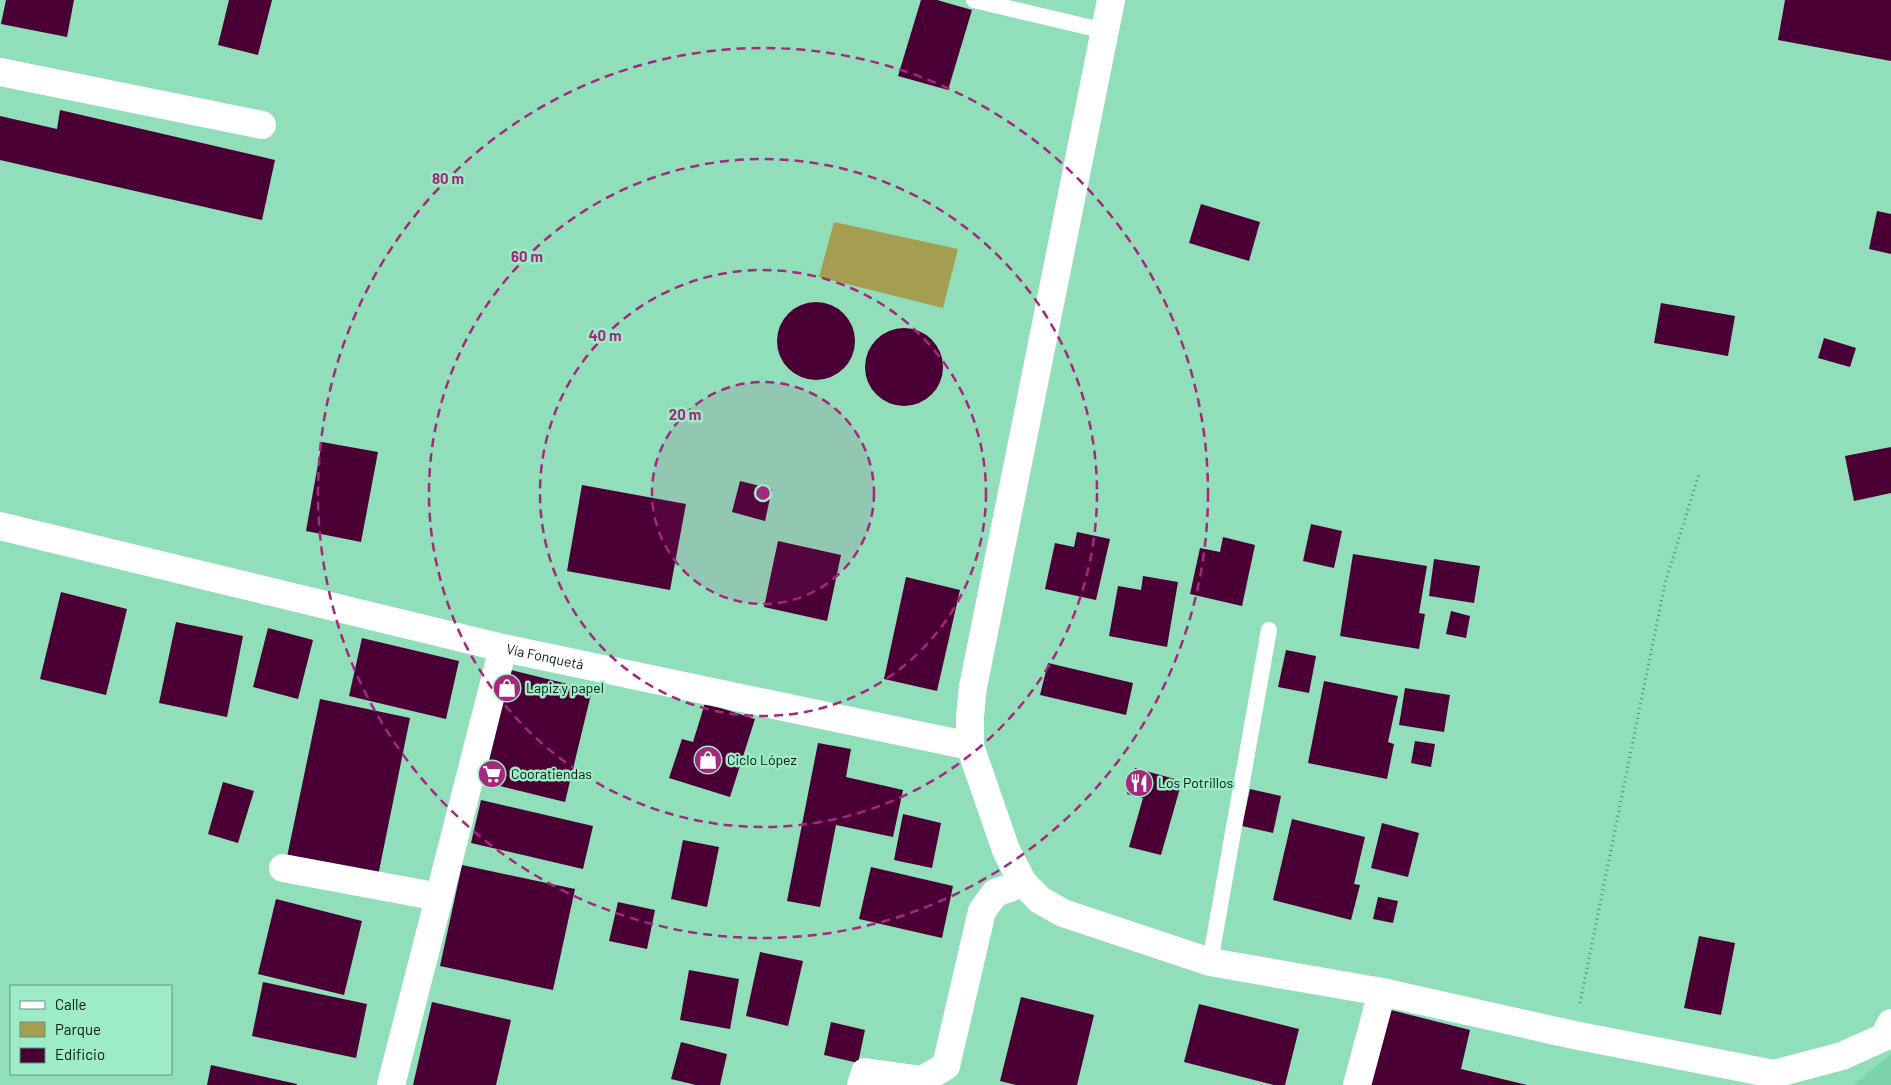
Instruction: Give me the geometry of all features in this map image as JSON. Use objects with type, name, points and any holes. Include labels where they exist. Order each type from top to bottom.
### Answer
[{"type":"street","points":[[1111,0],[973,687],[970,716],[970,746],[1003,841],[1023,883],[1040,900],[1063,913],[1210,962],[1382,992],[1772,1080],[1842,1056],[1884,1037],[1891,1024]]},
{"type":"street","points":[[0,72],[262,125]]},
{"type":"street","points":[[0,526],[503,648]]},
{"type":"street","name":"Vía Fonquetá","points":[[391,1085],[503,648],[970,746]]},
{"type":"street","points":[[283,868],[439,897]]},
{"type":"street","points":[[861,1085],[866,1072],[922,1080],[946,1066],[982,910],[996,893],[1023,883]]},
{"type":"street","points":[[1357,1085],[1382,992]]},
{"type":"lane","points":[[974,0],[1104,31]]},
{"type":"lane","points":[[1210,962],[1269,630]]},
{"type":"path","points":[[1579,1010],[1665,583],[1699,474]]},
{"type":"shaded area","points":[[1891,1054],[1891,1085],[1854,1085],[1865,1075]]},
{"type":"green space","points":[[834,222],[958,249],[943,308],[819,277]]},
{"type":"building","points":[[6,0],[74,0],[67,37],[1,24]]},
{"type":"building","points":[[229,0],[272,0],[258,55],[218,45]]},
{"type":"building","points":[[921,0],[937,0],[972,10],[948,90],[898,76]]},
{"type":"building","points":[[1785,0],[1891,0],[1891,61],[1778,40]]},
{"type":"building","points":[[60,110],[275,160],[262,220],[0,160],[0,116],[57,129]]},
{"type":"building","points":[[1201,204],[1260,222],[1249,261],[1189,243]]},
{"type":"building","points":[[1877,211],[1891,214],[1891,254],[1869,249]]},
{"type":"building","points":[[816,302],[831,305],[848,319],[852,326],[855,341],[852,356],[838,373],[831,377],[816,380],[801,377],[784,363],[780,356],[777,341],[780,326],[794,309],[801,305]]},
{"type":"building","points":[[1661,303],[1735,316],[1728,356],[1654,343]]},
{"type":"building","points":[[904,328],[919,331],[936,345],[940,352],[943,367],[940,382],[926,399],[919,403],[904,406],[889,403],[872,389],[868,382],[865,367],[868,352],[882,335],[889,331]]},
{"type":"building","points":[[1824,338],[1856,348],[1850,367],[1818,358]]},
{"type":"building","points":[[322,442],[378,452],[361,542],[306,531]]},
{"type":"building","points":[[1891,447],[1891,493],[1854,501],[1845,456]]},
{"type":"building","points":[[740,481],[772,489],[765,521],[732,512]]},
{"type":"building","points":[[582,485],[686,504],[670,590],[567,571]]},
{"type":"building","points":[[1311,524],[1342,531],[1334,568],[1303,561]]},
{"type":"building","points":[[1077,532],[1110,539],[1096,600],[1045,589],[1055,543],[1074,547]]},
{"type":"building","points":[[1223,537],[1255,545],[1242,606],[1190,594],[1200,548],[1220,552]]},
{"type":"building","points":[[778,541],[841,555],[827,621],[764,607]]},
{"type":"building","points":[[1353,554],[1427,566],[1419,613],[1425,614],[1419,649],[1340,636]]},
{"type":"building","points":[[1434,559],[1480,566],[1474,603],[1429,596]]},
{"type":"building","points":[[1143,576],[1178,582],[1167,647],[1109,636],[1118,586],[1141,590]]},
{"type":"building","points":[[906,577],[960,590],[937,691],[884,679]]},
{"type":"building","points":[[61,592],[127,609],[106,695],[40,679]]},
{"type":"building","points":[[1451,611],[1470,616],[1466,638],[1446,634]]},
{"type":"building","points":[[176,622],[243,636],[227,717],[159,703]]},
{"type":"building","points":[[268,628],[313,640],[298,699],[253,687]]},
{"type":"building","points":[[362,638],[459,661],[446,719],[349,696]]},
{"type":"building","points":[[1286,650],[1316,656],[1309,693],[1278,687]]},
{"type":"building","points":[[1048,663],[1133,683],[1126,715],[1040,695]]},
{"type":"building","points":[[511,670],[592,690],[565,802],[484,782]]},
{"type":"building","points":[[1324,681],[1398,696],[1388,742],[1394,744],[1387,779],[1308,763]]},
{"type":"building","points":[[1405,688],[1450,695],[1444,732],[1399,725]]},
{"type":"building","points":[[320,699],[410,718],[378,876],[287,857]]},
{"type":"building","name":"Ciclo López","points":[[705,703],[755,719],[730,797],[669,778],[682,739],[693,742]]},
{"type":"building","points":[[1415,741],[1435,744],[1431,767],[1411,763]]},
{"type":"building","points":[[818,743],[851,749],[846,777],[903,790],[893,837],[836,825],[820,907],[787,901]]},
{"type":"building","points":[[1135,768],[1182,781],[1161,855],[1129,847],[1143,798],[1127,794]]},
{"type":"building","points":[[223,782],[254,791],[238,843],[208,834]]},
{"type":"building","points":[[1250,789],[1281,796],[1273,833],[1242,826]]},
{"type":"building","points":[[481,800],[593,826],[583,869],[471,843]]},
{"type":"building","points":[[903,814],[941,823],[932,868],[894,860]]},
{"type":"building","points":[[1292,819],[1365,837],[1354,884],[1360,885],[1351,920],[1273,900]]},
{"type":"building","points":[[1382,823],[1419,833],[1408,877],[1371,868]]},
{"type":"building","points":[[683,840],[719,847],[707,907],[671,899]]},
{"type":"building","points":[[462,865],[575,889],[553,990],[440,966]]},
{"type":"building","points":[[871,867],[953,886],[942,938],[859,919]]},
{"type":"building","points":[[1378,897],[1398,901],[1393,923],[1373,919]]},
{"type":"building","points":[[276,899],[362,921],[344,995],[258,974]]},
{"type":"building","points":[[618,902],[655,910],[647,949],[609,941]]},
{"type":"building","points":[[1699,936],[1735,943],[1721,1015],[1684,1008]]},
{"type":"building","points":[[760,952],[803,961],[788,1026],[746,1016]]},
{"type":"building","points":[[689,970],[739,979],[730,1029],[680,1020]]},
{"type":"building","points":[[263,982],[367,1004],[356,1058],[252,1036]]},
{"type":"building","points":[[1021,997],[1094,1015],[1077,1085],[1016,1085],[1000,1081]]},
{"type":"building","points":[[432,1002],[511,1020],[496,1085],[413,1085]]},
{"type":"building","points":[[1199,1004],[1299,1029],[1285,1085],[1274,1085],[1184,1062]]},
{"type":"building","points":[[1387,1009],[1470,1030],[1461,1069],[1527,1085],[1368,1085]]},
{"type":"building","points":[[831,1022],[865,1030],[858,1063],[824,1055]]},
{"type":"building","points":[[681,1042],[727,1054],[720,1085],[696,1085],[671,1079]]},
{"type":"building","points":[[211,1065],[297,1084],[297,1085],[207,1085]]},
{"type":"place","name":"Lapiz y papel","points":[[507,688]]},
{"type":"place","name":"Ciclo López","points":[[708,760]]},
{"type":"place","name":"Cooratiendas","points":[[492,774]]},
{"type":"place","name":"Los Potrillos","points":[[1139,783]]}]
